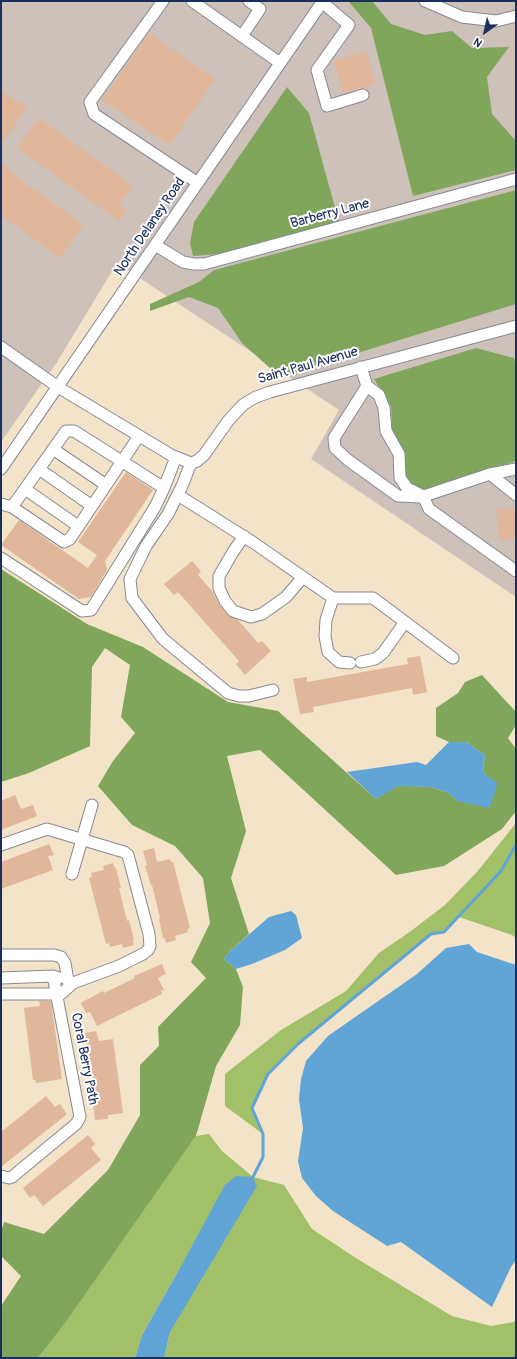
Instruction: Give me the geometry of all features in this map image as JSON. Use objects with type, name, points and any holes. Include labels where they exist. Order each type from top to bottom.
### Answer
[{"type":"street","points":[[163,1],[90,102],[94,114],[198,183]]},
{"type":"street","points":[[192,1],[280,63]]},
{"type":"street","points":[[242,36],[260,9],[249,1]]},
{"type":"street","points":[[425,1],[462,17],[496,21],[516,16]]},
{"type":"street","points":[[322,2],[349,25],[317,70],[327,106],[363,95]]},
{"type":"street","name":"North Delaney Road","points":[[1,469],[322,2]]},
{"type":"street","name":"Barberry Lane","points":[[155,245],[184,262],[204,264],[516,179]]},
{"type":"street","name":"Saint Paul Avenue","points":[[191,463],[198,461],[204,455],[228,421],[238,410],[256,397],[516,326]]},
{"type":"street","points":[[1,347],[58,387],[176,457],[191,463],[178,495],[168,514],[146,546],[130,579],[132,598],[162,639],[228,693],[239,696],[249,696],[274,690]]},
{"type":"street","points":[[362,367],[367,386],[379,395],[384,408],[386,431],[399,454],[400,478],[407,488],[423,496],[429,509],[516,571]]},
{"type":"street","points":[[367,386],[334,438],[335,448],[348,460],[398,496],[423,496],[490,474],[516,469]]},
{"type":"street","points":[[140,436],[122,462],[106,485],[78,526],[70,539],[64,542],[6,505],[25,489],[66,431],[74,431],[122,462],[164,488]]},
{"type":"street","points":[[53,449],[106,485]]},
{"type":"street","points":[[1,558],[82,611],[91,610],[155,507],[176,457]]},
{"type":"street","points":[[39,469],[92,506]]},
{"type":"street","points":[[490,474],[516,495]]},
{"type":"street","points":[[25,489],[78,526]]},
{"type":"street","points":[[178,495],[244,536],[334,598],[373,598],[453,658]]},
{"type":"street","points":[[244,536],[219,576],[219,588],[225,601],[233,611],[251,617],[262,614],[286,597],[303,577]]},
{"type":"street","points":[[334,598],[326,620],[325,636],[328,652],[339,662],[356,663],[375,659],[383,653],[404,622]]},
{"type":"street","points":[[72,874],[92,805]]},
{"type":"street","points":[[1,845],[46,829],[124,852],[128,855],[149,934],[150,946],[144,954],[119,966],[70,982],[61,994],[1,994]]},
{"type":"street","points":[[1,955],[54,955],[62,957],[70,982]]},
{"type":"street","points":[[1,978],[53,976],[70,982]]},
{"type":"street","name":"Coral Berry Path","points":[[1,1176],[8,1178],[12,1176],[76,1124],[80,1117],[53,976]]},
{"type":"shaded area","points":[[1,1],[516,1],[516,597],[311,459],[339,410],[117,263],[57,362],[1,442]]},
{"type":"green space","points":[[372,1],[391,24],[425,35],[452,31],[472,48],[509,47],[487,77],[492,114],[516,141],[516,170],[413,196],[371,28],[349,2]]},
{"type":"green space","points":[[287,87],[309,113],[339,222],[220,254],[193,256],[190,243],[194,222]]},
{"type":"green space","points":[[516,190],[516,304],[280,377],[242,343],[218,308],[189,297],[150,311],[150,304],[199,282],[214,270]]},
{"type":"green space","points":[[476,348],[514,358],[516,368],[516,461],[424,491],[413,486],[405,477],[405,456],[392,431],[391,406],[374,379]]},
{"type":"green space","points":[[1,569],[87,624],[143,647],[228,702],[278,711],[376,799],[398,785],[430,787],[447,792],[458,801],[497,783],[486,776],[483,770],[485,755],[466,742],[449,742],[436,736],[436,708],[458,693],[465,682],[482,675],[516,712],[516,725],[508,738],[516,749],[516,811],[502,829],[444,866],[396,875],[260,750],[227,756],[246,831],[231,878],[249,934],[230,951],[224,959],[236,969],[243,987],[240,1025],[216,1066],[196,1136],[66,1322],[38,1358],[1,1358],[1,1306],[21,1276],[1,1256],[1,1232],[4,1222],[44,1234],[108,1170],[140,1115],[140,1065],[159,1046],[158,1027],[206,978],[191,962],[210,923],[203,878],[175,846],[132,825],[98,786],[113,761],[135,733],[121,717],[130,665],[105,648],[92,667],[90,746],[29,773],[1,782]]},
{"type":"green space","points":[[516,823],[516,938],[512,935],[459,917],[444,932],[431,934],[361,991],[298,1044],[268,1074],[252,1108],[263,1134],[225,1106],[225,1074],[281,1030],[346,991],[379,953],[445,905],[477,872]]},
{"type":"green space","points":[[209,1134],[222,1151],[253,1177],[284,1185],[312,1229],[359,1260],[452,1316],[491,1326],[514,1322],[516,1319],[516,1358],[164,1358],[170,1332],[180,1268],[142,1335],[135,1358],[38,1358],[66,1322],[196,1136]]},
{"type":"water","points":[[449,742],[466,742],[485,755],[483,770],[486,776],[497,782],[496,790],[489,808],[458,801],[447,792],[430,787],[398,786],[376,799],[347,772],[417,762],[426,765]]},
{"type":"water","points":[[291,911],[296,915],[302,938],[285,950],[236,969],[224,959],[230,951],[269,917]]},
{"type":"water","points":[[469,944],[477,952],[516,965],[516,1260],[511,1267],[492,1307],[401,1242],[387,1246],[333,1211],[316,1196],[302,1178],[298,1161],[303,1128],[299,1099],[301,1079],[306,1061],[328,1036],[417,974],[446,948]]},
{"type":"water","points":[[236,1176],[253,1177],[257,1186],[170,1332],[164,1358],[135,1358],[142,1335],[225,1185]]},
{"type":"building","points":[[149,33],[215,79],[170,145],[102,100]]},
{"type":"building","points":[[367,51],[375,85],[343,93],[334,61]]},
{"type":"building","points":[[1,90],[27,108],[1,145]]},
{"type":"building","points":[[39,118],[133,186],[119,204],[127,210],[119,221],[17,148]]},
{"type":"building","points":[[1,163],[26,184],[84,225],[60,258],[1,215]]},
{"type":"building","points":[[126,472],[153,490],[105,561],[107,570],[91,597],[79,599],[1,545],[19,520],[88,568],[97,555],[78,542]]},
{"type":"building","points":[[516,509],[516,538],[499,540],[496,510]]},
{"type":"building","points":[[192,561],[201,571],[198,575],[213,592],[219,604],[228,615],[238,620],[258,643],[262,641],[271,651],[245,675],[236,664],[239,661],[178,592],[174,595],[164,584]]},
{"type":"building","points":[[420,656],[427,692],[413,695],[412,688],[313,707],[314,712],[300,714],[293,679],[307,677],[307,682],[408,664],[407,658]]},
{"type":"building","points":[[15,795],[21,809],[33,805],[37,816],[1,830],[1,801]]},
{"type":"building","points":[[49,844],[54,855],[48,856],[53,870],[1,889],[1,862]]},
{"type":"building","points":[[154,848],[157,862],[170,859],[171,862],[173,862],[190,928],[187,929],[188,932],[175,936],[176,940],[166,943],[165,938],[163,938],[152,885],[145,866],[147,865],[143,851]]},
{"type":"building","points":[[113,863],[116,868],[121,888],[119,888],[127,921],[129,920],[134,940],[134,945],[123,948],[122,944],[110,947],[109,943],[106,944],[89,878],[92,877],[91,873],[104,870],[103,866]]},
{"type":"building","points":[[162,964],[166,974],[158,978],[164,990],[161,991],[162,994],[97,1026],[90,1012],[86,1013],[81,1003],[103,991],[104,993],[135,978],[134,976]]},
{"type":"building","points":[[39,1001],[51,1001],[62,1079],[36,1083],[35,1080],[33,1080],[24,1008],[40,1006]]},
{"type":"building","points":[[96,1031],[99,1041],[113,1039],[123,1113],[108,1115],[108,1119],[95,1120],[85,1033]]},
{"type":"building","points":[[46,1096],[55,1107],[60,1104],[67,1114],[1,1167],[1,1132]]},
{"type":"building","points":[[88,1135],[95,1144],[91,1148],[101,1160],[43,1206],[34,1195],[30,1198],[23,1188]]},
{"type":"waterway","points":[[253,1177],[263,1157],[263,1134],[252,1108],[268,1074],[298,1044],[431,934],[444,932],[501,871],[516,845]]}]
